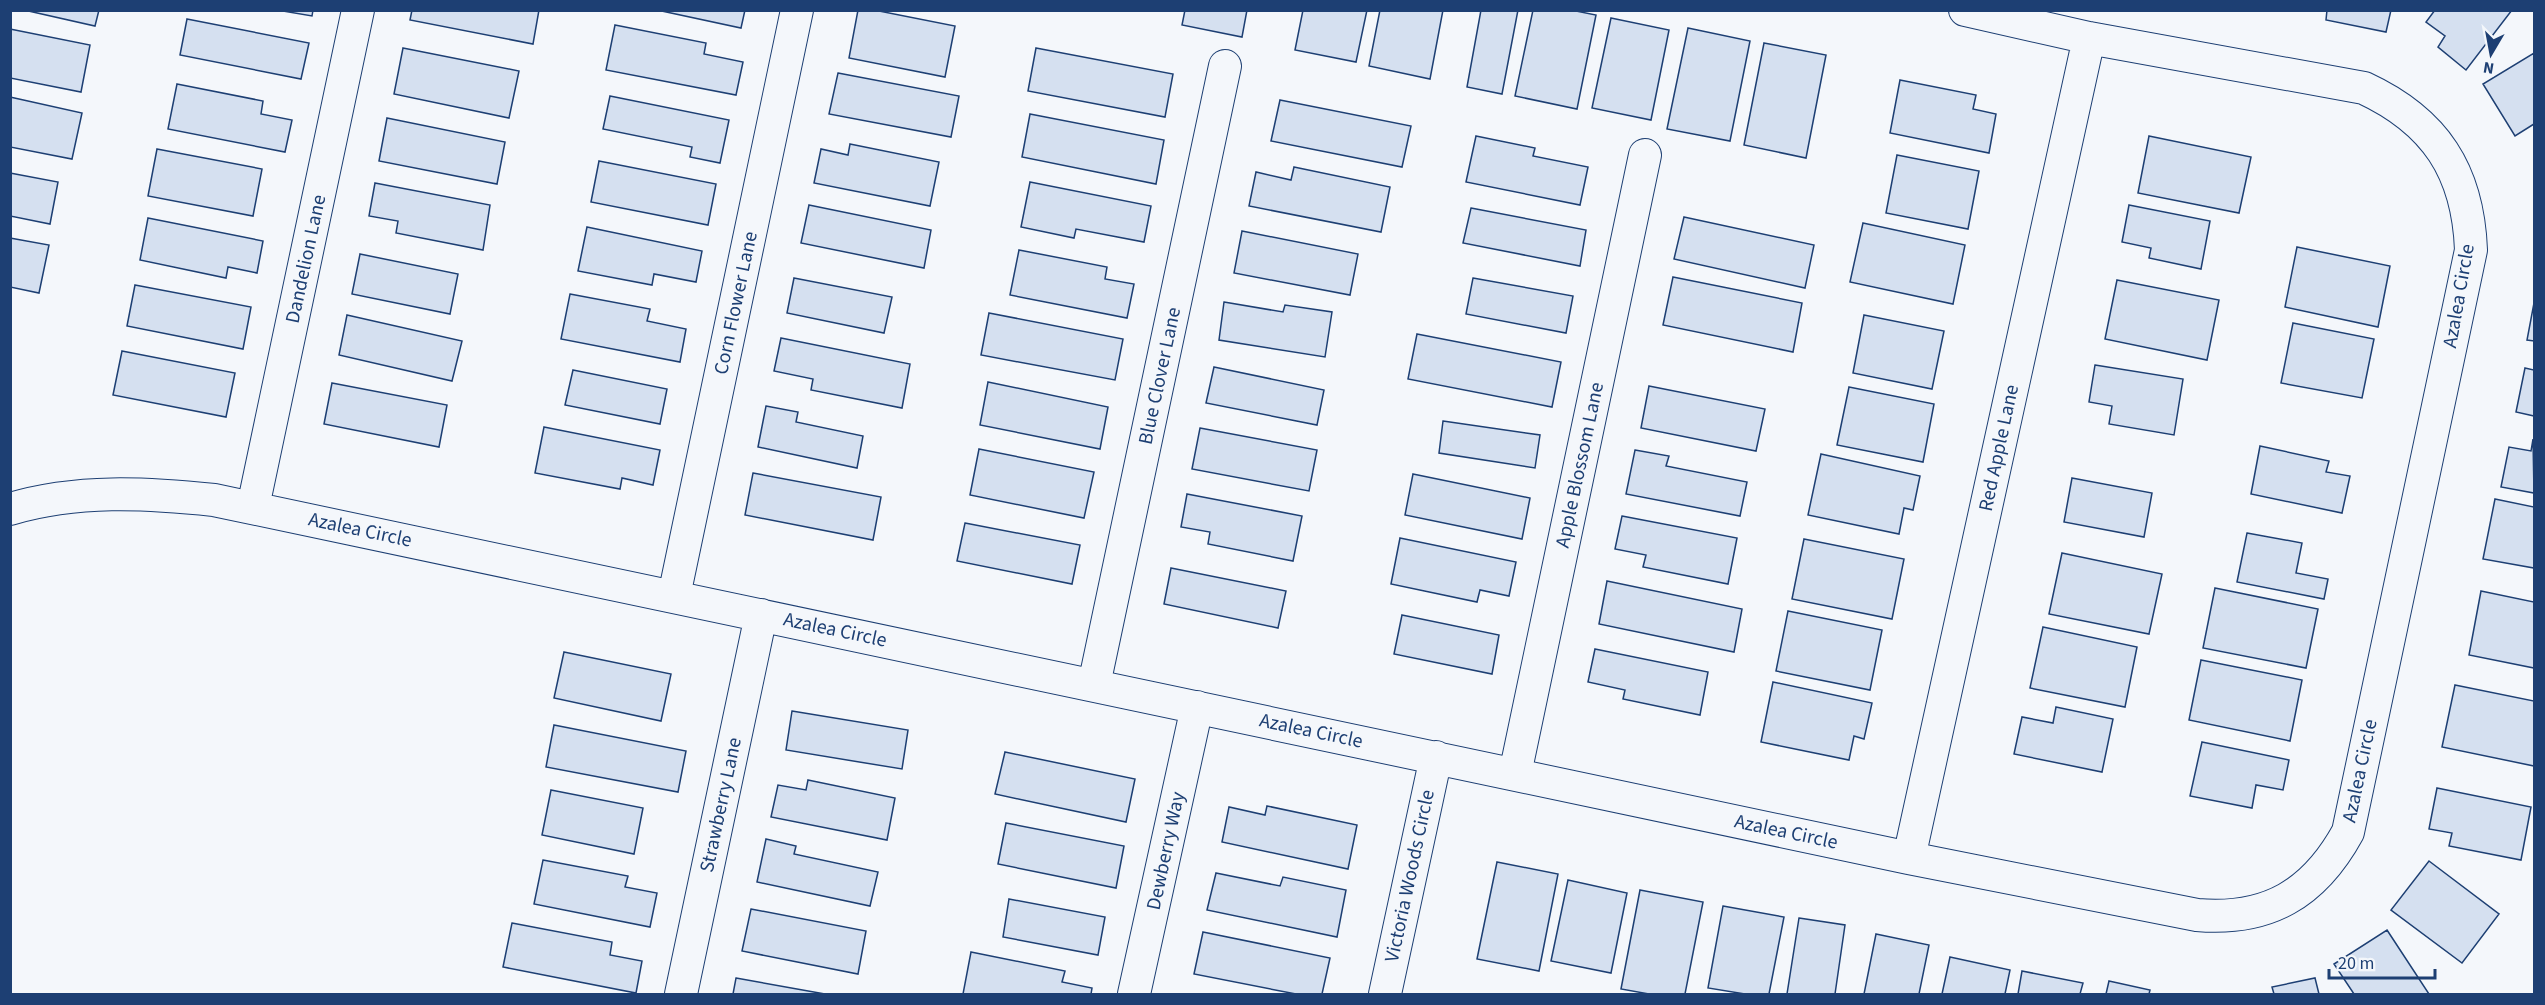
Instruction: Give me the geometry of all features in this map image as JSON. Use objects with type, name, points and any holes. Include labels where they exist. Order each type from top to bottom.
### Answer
[{"type":"street","name":"Dandelion Lane","points":[[253,507],[358,10]]},
{"type":"street","name":"Corn Flower Lane","points":[[674,596],[797,10]]},
{"type":"street","name":"Azalea Circle","points":[[10,509],[85,495],[149,493],[214,500],[1909,858],[2197,915],[2221,917],[2244,915],[2266,909],[2306,887],[2323,871],[2348,832],[2471,250],[2465,199],[2457,174],[2428,131],[2387,99],[2364,88],[2089,38],[1965,10]]},
{"type":"street","name":"Red Apple Lane","points":[[1909,858],[2089,38]]},
{"type":"street","name":"Blue Clover Lane","points":[[1094,685],[1225,66]]},
{"type":"street","name":"Apple Blossom Lane","points":[[1515,774],[1646,155]]},
{"type":"street","name":"Strawberry Lane","points":[[681,994],[761,615]]},
{"type":"street","name":"Dewberry Way","points":[[1134,994],[1197,707]]},
{"type":"street","name":"Victoria Woods Circle","points":[[1385,994],[1436,757]]},
{"type":"building","points":[[24,10],[99,10],[95,26]]},
{"type":"building","points":[[277,10],[313,10],[312,16]]},
{"type":"building","points":[[412,10],[539,10],[533,44],[410,20]]},
{"type":"building","points":[[657,10],[745,10],[741,28]]},
{"type":"building","points":[[858,10],[874,10],[955,26],[945,77],[849,58]]},
{"type":"building","points":[[1185,10],[1247,10],[1242,37],[1182,25]]},
{"type":"building","points":[[1303,10],[1367,10],[1356,62],[1295,50]]},
{"type":"building","points":[[1380,10],[1443,10],[1430,79],[1369,66]]},
{"type":"building","points":[[1481,10],[1518,10],[1502,94],[1467,87]]},
{"type":"building","points":[[1533,10],[1571,10],[1596,15],[1577,109],[1515,96]]},
{"type":"building","points":[[2327,10],[2391,10],[2386,32],[2326,20]]},
{"type":"building","points":[[2435,10],[2512,10],[2466,70],[2438,47],[2445,36],[2426,22]]},
{"type":"building","points":[[1611,18],[1669,30],[1651,120],[1592,108]]},
{"type":"building","points":[[187,19],[309,43],[301,79],[180,55]]},
{"type":"building","points":[[615,25],[706,43],[704,54],[743,62],[736,95],[606,70]]},
{"type":"building","points":[[1688,28],[1750,41],[1730,141],[1667,129]]},
{"type":"building","points":[[10,29],[90,45],[81,92],[10,78]]},
{"type":"building","points":[[1764,43],[1826,55],[1806,158],[1744,145]]},
{"type":"building","points":[[403,48],[519,71],[509,118],[394,94]]},
{"type":"building","points":[[1036,48],[1173,74],[1165,117],[1028,91]]},
{"type":"building","points":[[2534,53],[2534,124],[2515,136],[2483,84]]},
{"type":"building","points":[[838,73],[959,96],[951,137],[829,114]]},
{"type":"building","points":[[1900,80],[1976,95],[1973,109],[1996,114],[1989,153],[1890,133]]},
{"type":"building","points":[[177,84],[263,101],[261,114],[292,120],[285,152],[168,129]]},
{"type":"building","points":[[610,96],[729,120],[720,163],[690,157],[692,147],[603,129]]},
{"type":"building","points":[[10,97],[82,113],[72,159],[10,147]]},
{"type":"building","points":[[1280,100],[1411,126],[1402,167],[1271,141]]},
{"type":"building","points":[[1030,114],[1164,140],[1156,184],[1022,157]]},
{"type":"building","points":[[387,118],[505,142],[497,184],[379,161]]},
{"type":"building","points":[[1476,136],[1535,148],[1533,156],[1588,167],[1580,205],[1466,182]]},
{"type":"building","points":[[2149,136],[2251,157],[2239,213],[2138,193]]},
{"type":"building","points":[[850,144],[939,162],[930,206],[814,183],[821,149],[848,155]]},
{"type":"building","points":[[157,149],[262,169],[253,216],[148,196]]},
{"type":"building","points":[[1897,155],[1979,171],[1968,229],[1886,213]]},
{"type":"building","points":[[599,161],[716,184],[708,225],[591,202]]},
{"type":"building","points":[[1294,167],[1390,187],[1381,232],[1249,206],[1256,172],[1291,180]]},
{"type":"building","points":[[10,173],[58,182],[50,224],[10,216]]},
{"type":"building","points":[[1030,182],[1151,206],[1144,242],[1076,229],[1074,238],[1021,227]]},
{"type":"building","points":[[375,183],[490,205],[483,250],[396,233],[398,221],[369,216]]},
{"type":"building","points":[[809,205],[931,230],[924,268],[801,243]]},
{"type":"building","points":[[2129,205],[2210,221],[2201,269],[2149,258],[2151,248],[2122,242]]},
{"type":"building","points":[[1471,208],[1586,230],[1580,266],[1463,243]]},
{"type":"building","points":[[1684,217],[1814,245],[1805,288],[1674,259]]},
{"type":"building","points":[[148,218],[263,241],[257,273],[228,267],[226,278],[140,260]]},
{"type":"building","points":[[1863,223],[1965,245],[1953,304],[1850,282]]},
{"type":"building","points":[[587,227],[702,251],[696,282],[654,274],[652,285],[578,271]]},
{"type":"building","points":[[1242,231],[1358,254],[1350,295],[1234,273]]},
{"type":"building","points":[[10,238],[49,245],[39,293],[10,287]]},
{"type":"building","points":[[2297,247],[2390,266],[2378,327],[2285,307]]},
{"type":"building","points":[[1019,250],[1107,267],[1105,279],[1134,284],[1127,318],[1010,295]]},
{"type":"building","points":[[360,254],[458,274],[450,314],[352,294]]},
{"type":"building","points":[[1673,277],[1802,303],[1793,352],[1663,325]]},
{"type":"building","points":[[794,278],[892,297],[884,333],[787,313]]},
{"type":"building","points":[[1473,278],[1573,296],[1566,333],[1466,314]]},
{"type":"building","points":[[2117,280],[2219,300],[2207,360],[2105,339]]},
{"type":"building","points":[[135,285],[251,307],[243,349],[127,326]]},
{"type":"building","points":[[570,294],[650,309],[647,321],[686,329],[680,362],[561,339]]},
{"type":"building","points":[[1224,302],[1283,312],[1285,305],[1332,312],[1325,357],[1219,340]]},
{"type":"building","points":[[2534,303],[2534,341],[2527,340]]},
{"type":"building","points":[[989,313],[1123,339],[1115,380],[981,355]]},
{"type":"building","points":[[347,315],[462,341],[452,381],[339,355]]},
{"type":"building","points":[[1864,315],[1944,331],[1932,389],[1853,373]]},
{"type":"building","points":[[2293,323],[2374,339],[2362,398],[2281,383]]},
{"type":"building","points":[[1417,334],[1561,362],[1552,407],[1408,379]]},
{"type":"building","points":[[781,338],[910,364],[902,408],[811,390],[813,379],[774,371]]},
{"type":"building","points":[[122,351],[235,373],[226,417],[113,395]]},
{"type":"building","points":[[2095,365],[2183,379],[2174,435],[2109,424],[2112,406],[2089,402]]},
{"type":"building","points":[[1214,367],[1324,390],[1317,425],[1206,403]]},
{"type":"building","points":[[2525,368],[2534,370],[2534,416],[2516,412]]},
{"type":"building","points":[[573,370],[667,389],[660,424],[565,405]]},
{"type":"building","points":[[988,382],[1108,407],[1100,449],[980,425]]},
{"type":"building","points":[[332,383],[447,405],[439,447],[324,424]]},
{"type":"building","points":[[1649,386],[1765,409],[1756,451],[1641,428]]},
{"type":"building","points":[[1849,387],[1934,404],[1923,462],[1837,445]]},
{"type":"building","points":[[766,406],[798,412],[796,422],[863,436],[857,468],[758,447]]},
{"type":"building","points":[[1443,421],[1540,435],[1535,468],[1439,453]]},
{"type":"building","points":[[544,427],[660,450],[653,485],[622,478],[620,489],[535,473]]},
{"type":"building","points":[[1200,428],[1317,450],[1309,491],[1192,469]]},
{"type":"building","points":[[2533,439],[2534,493],[2501,487],[2509,447],[2531,451]]},
{"type":"building","points":[[2260,446],[2329,461],[2326,472],[2350,476],[2342,513],[2251,494]]},
{"type":"building","points":[[979,449],[1094,472],[1084,518],[970,495]]},
{"type":"building","points":[[1635,450],[1669,456],[1666,466],[1747,482],[1740,516],[1626,494]]},
{"type":"building","points":[[1821,454],[1920,476],[1913,510],[1904,508],[1899,534],[1808,515]]},
{"type":"building","points":[[753,473],[881,497],[873,540],[745,515]]},
{"type":"building","points":[[1413,474],[1530,498],[1522,539],[1405,515]]},
{"type":"building","points":[[2072,478],[2152,493],[2144,537],[2064,522]]},
{"type":"building","points":[[1187,494],[1302,516],[1293,561],[1208,544],[1210,532],[1181,527]]},
{"type":"building","points":[[2495,499],[2534,507],[2534,568],[2483,559]]},
{"type":"building","points":[[1622,516],[1737,538],[1728,584],[1643,567],[1646,555],[1615,549]]},
{"type":"building","points":[[965,523],[1080,545],[1072,584],[957,561]]},
{"type":"building","points":[[2247,533],[2302,543],[2296,573],[2328,579],[2324,599],[2237,582]]},
{"type":"building","points":[[1400,538],[1516,562],[1509,596],[1480,590],[1477,602],[1391,584]]},
{"type":"building","points":[[1804,539],[1904,559],[1892,619],[1792,599]]},
{"type":"building","points":[[2062,553],[2162,574],[2149,634],[2049,614]]},
{"type":"building","points":[[1171,568],[1286,591],[1278,628],[1164,604]]},
{"type":"building","points":[[1607,581],[1742,609],[1734,652],[1599,624]]},
{"type":"building","points":[[2215,588],[2318,609],[2306,668],[2203,648]]},
{"type":"building","points":[[2481,591],[2534,602],[2534,668],[2469,655]]},
{"type":"building","points":[[1788,611],[1882,630],[1870,690],[1776,671]]},
{"type":"building","points":[[1402,615],[1499,635],[1492,674],[1394,654]]},
{"type":"building","points":[[2043,627],[2137,647],[2125,707],[2030,688]]},
{"type":"building","points":[[1595,649],[1708,672],[1700,715],[1623,699],[1625,690],[1588,682]]},
{"type":"building","points":[[564,652],[671,674],[661,721],[554,698]]},
{"type":"building","points":[[2201,660],[2302,680],[2290,741],[2189,720]]},
{"type":"building","points":[[1773,682],[1872,703],[1864,739],[1854,736],[1849,760],[1761,742]]},
{"type":"building","points":[[2455,685],[2534,701],[2534,766],[2442,747]]},
{"type":"building","points":[[2056,707],[2113,719],[2102,772],[2014,754],[2022,717],[2053,723]]},
{"type":"building","points":[[792,711],[908,730],[902,769],[786,750]]},
{"type":"building","points":[[554,725],[686,751],[678,792],[546,767]]},
{"type":"building","points":[[2202,742],[2289,760],[2283,790],[2256,785],[2252,808],[2190,796]]},
{"type":"building","points":[[1005,752],[1135,779],[1126,822],[995,794]]},
{"type":"building","points":[[808,780],[895,798],[887,840],[771,817],[778,785],[806,790]]},
{"type":"building","points":[[2437,788],[2531,807],[2521,860],[2449,846],[2452,833],[2429,829]]},
{"type":"building","points":[[551,790],[643,808],[634,854],[542,835]]},
{"type":"building","points":[[1267,806],[1357,825],[1348,869],[1222,842],[1229,807],[1265,815]]},
{"type":"building","points":[[1006,823],[1124,846],[1116,888],[998,864]]},
{"type":"building","points":[[766,839],[796,846],[794,854],[878,872],[870,906],[757,882]]},
{"type":"building","points":[[543,860],[628,876],[625,887],[657,893],[650,927],[534,904]]},
{"type":"building","points":[[2429,861],[2499,914],[2462,963],[2391,910]]},
{"type":"building","points":[[1497,862],[1558,874],[1539,971],[1477,959]]},
{"type":"building","points":[[1216,873],[1280,886],[1283,877],[1346,890],[1337,937],[1207,910]]},
{"type":"building","points":[[1568,880],[1627,893],[1611,973],[1551,961]]},
{"type":"building","points":[[1640,890],[1703,902],[1685,994],[1649,994],[1621,989]]},
{"type":"building","points":[[1009,899],[1105,917],[1098,955],[1003,937]]},
{"type":"building","points":[[1723,906],[1784,917],[1769,994],[1745,994],[1708,988]]},
{"type":"building","points":[[751,909],[866,931],[858,974],[742,951]]},
{"type":"building","points":[[1799,918],[1845,925],[1835,994],[1787,994]]},
{"type":"building","points":[[512,923],[612,942],[610,955],[642,961],[636,993],[503,967]]},
{"type":"building","points":[[2387,930],[2429,994],[2354,994],[2334,964]]},
{"type":"building","points":[[1203,932],[1330,958],[1322,994],[1296,994],[1194,974]]},
{"type":"building","points":[[1876,934],[1929,945],[1919,994],[1864,994]]},
{"type":"building","points":[[971,952],[1065,971],[1062,982],[1092,988],[1091,994],[963,994]]},
{"type":"building","points":[[1950,957],[2010,970],[2005,994],[1942,994]]},
{"type":"building","points":[[2022,971],[2083,983],[2080,994],[2018,994]]},
{"type":"building","points":[[736,978],[825,994],[733,994]]},
{"type":"building","points":[[2315,978],[2319,994],[2274,994],[2272,987]]},
{"type":"building","points":[[2109,981],[2150,990],[2149,994],[2106,994]]}]
